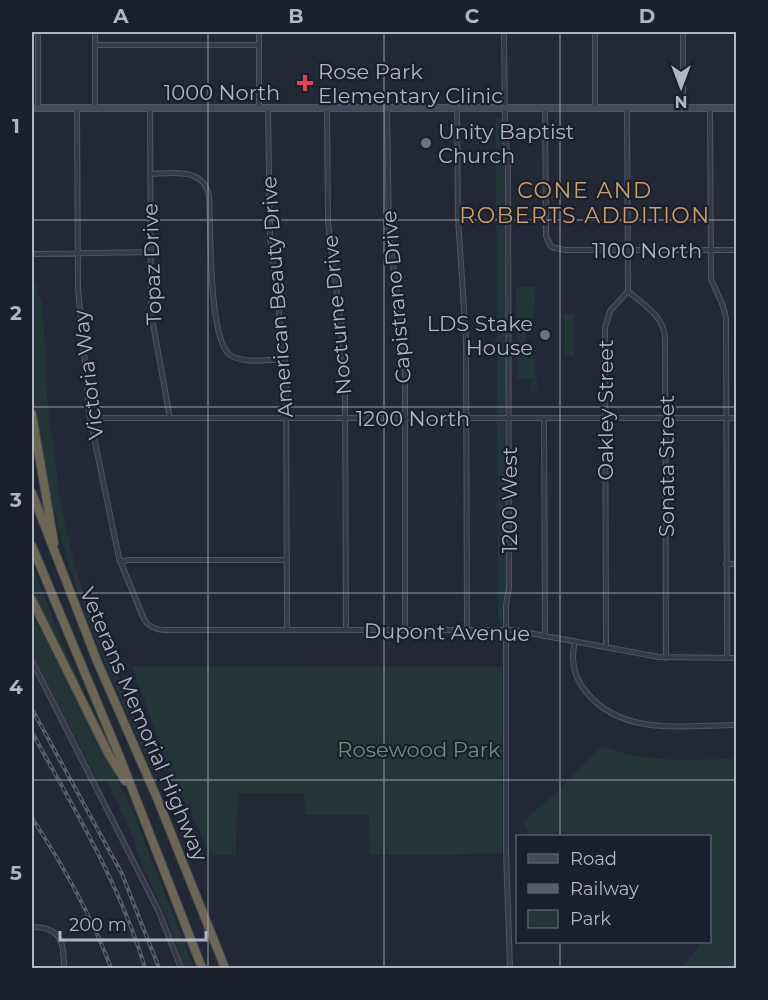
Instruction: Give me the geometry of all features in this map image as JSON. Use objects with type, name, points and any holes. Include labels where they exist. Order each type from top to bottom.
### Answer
[{"type":"highway","points":[[32,414],[49,508],[55,557]]},
{"type":"highway","name":"Veterans Memorial Highway","points":[[32,493],[97,661],[157,798],[225,969]]},
{"type":"highway","name":"Veterans Memorial Highway","points":[[32,546],[135,797],[202,969]]},
{"type":"highway","points":[[32,600],[108,753],[135,797]]},
{"type":"street","points":[[35,108],[38,32]]},
{"type":"street","points":[[95,32],[95,108]]},
{"type":"street","points":[[259,32],[259,108]]},
{"type":"street","name":"1200 West","points":[[504,32],[504,108],[508,165],[509,588],[506,605],[506,851],[510,969]]},
{"type":"street","points":[[595,32],[595,108]]},
{"type":"street","points":[[683,32],[683,108]]},
{"type":"street","points":[[95,45],[259,45]]},
{"type":"street","name":"1000 North","points":[[35,108],[736,108]]},
{"type":"street","name":"Victoria Way","points":[[77,108],[79,308],[90,418],[120,562],[144,620],[155,629]]},
{"type":"street","name":"Topaz Drive","points":[[150,108],[152,323],[170,418]]},
{"type":"street","name":"American Beauty Drive","points":[[268,108],[269,218],[285,359],[287,630]]},
{"type":"street","name":"Nocturne Drive","points":[[327,108],[328,222],[344,353],[346,630]]},
{"type":"street","name":"Capistrano Drive","points":[[387,108],[388,214],[403,340],[405,630]]},
{"type":"street","points":[[457,108],[458,218],[465,326],[467,630]]},
{"type":"street","name":"1100 North","points":[[545,108],[546,236],[549,245],[557,250],[736,250]]},
{"type":"street","points":[[627,108],[628,291]]},
{"type":"street","points":[[710,108],[711,281],[726,318],[726,658]]},
{"type":"street","points":[[150,174],[191,174],[202,180],[207,187],[212,285],[220,337],[224,348],[232,356],[241,359],[285,359]]},
{"type":"street","points":[[36,254],[151,252]]},
{"type":"street","name":"Oakley Street","points":[[606,647],[605,324],[610,311],[628,291]]},
{"type":"street","name":"Sonata Street","points":[[628,291],[656,315],[664,328],[666,658]]},
{"type":"street","name":"1200 North","points":[[90,418],[736,418]]},
{"type":"street","points":[[544,418],[544,635]]},
{"type":"street","points":[[120,562],[129,560],[287,560]]},
{"type":"street","points":[[726,564],[736,564]]},
{"type":"street","name":"Dupont Avenue","points":[[155,629],[506,630],[666,658],[736,658]]},
{"type":"street","points":[[574,641],[573,661],[578,680],[596,703],[615,716],[646,725],[736,725]]},
{"type":"street","points":[[32,662],[159,912],[181,969]]},
{"type":"street","points":[[32,927],[51,931],[61,940],[64,947],[64,969]]},
{"type":"green space","points":[[496,118],[501,118],[505,166],[506,398],[504,411],[507,592],[503,623],[498,623]]},
{"type":"green space","points":[[32,272],[43,307],[47,399],[61,504],[74,562],[84,594],[156,767],[151,769],[84,609],[68,562],[49,491],[32,382]]},
{"type":"green space","points":[[516,287],[536,287],[533,318],[526,320],[526,350],[533,352],[538,391],[531,391],[532,378],[517,378]]},
{"type":"green space","points":[[563,314],[574,314],[574,356],[564,353]]},
{"type":"green space","points":[[32,564],[62,643],[84,692],[81,693],[32,590]]},
{"type":"green space","points":[[32,611],[33,618],[44,635],[134,815],[194,968],[184,968],[169,924],[108,782],[96,778],[32,656]]},
{"type":"green space","name":"Rosewood Park","points":[[132,666],[502,667],[502,854],[370,855],[369,815],[305,815],[304,793],[237,793],[236,855],[211,855],[166,761]]},
{"type":"green space","points":[[602,746],[618,752],[651,758],[736,759],[736,968],[680,968],[701,943],[711,943],[711,835],[529,835],[523,821],[556,793]]},
{"type":"railway","points":[[32,709],[122,874],[159,968]]},
{"type":"railway","points":[[32,732],[80,818],[109,877],[135,937],[145,968]]},
{"type":"railway","points":[[32,818],[76,891],[111,968]]},
{"type":"place","name":"Rose Park Elementary Clinic","points":[[305,83]]},
{"type":"place","name":"Unity Baptist Church","points":[[426,143]]},
{"type":"place","name":"LDS Stake House","points":[[545,335]]},
{"type":"district","name":"CONE AND ROBERTS ADDITION","points":[[585,202]]}]
